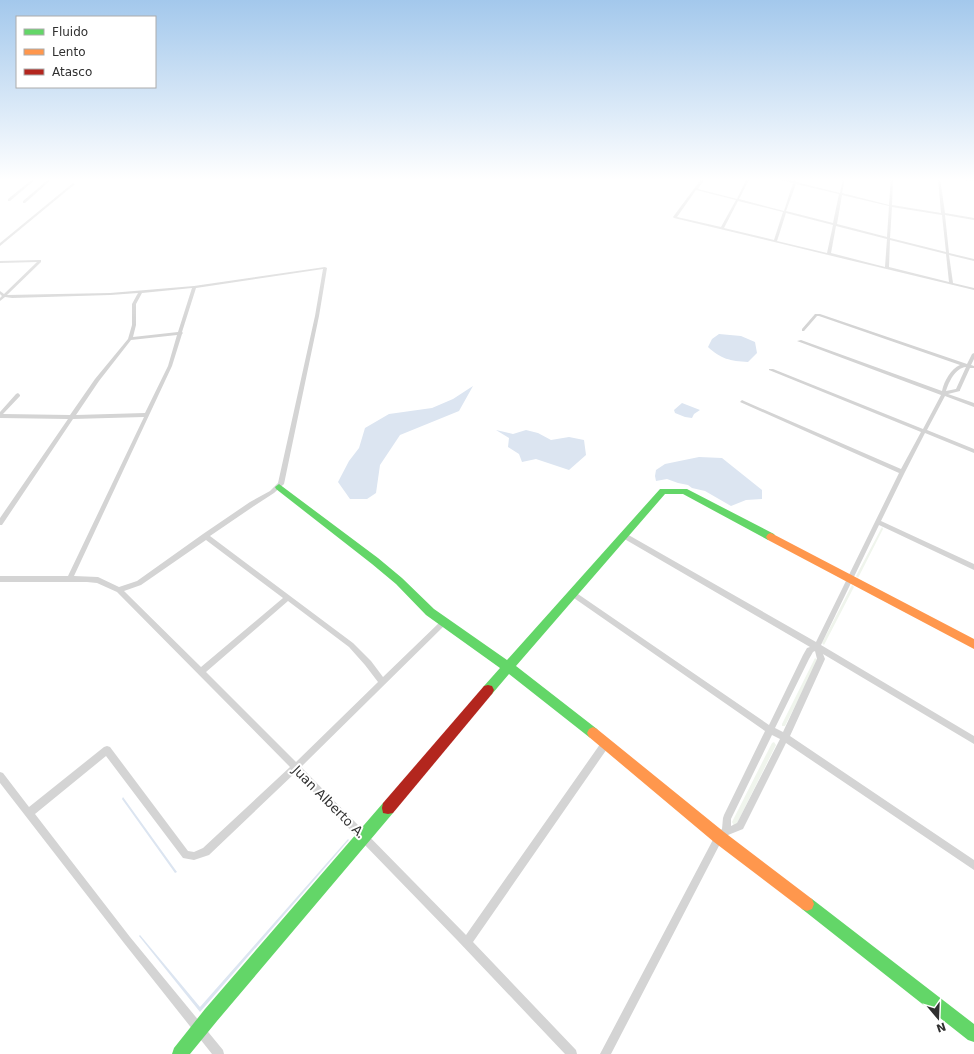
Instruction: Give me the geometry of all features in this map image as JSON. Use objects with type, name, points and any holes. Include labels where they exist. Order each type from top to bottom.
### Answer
[{"type":"street","points":[[0,245],[22,227]]},
{"type":"street","points":[[719,227],[974,289]]},
{"type":"street","points":[[775,241],[780,227]]},
{"type":"street","points":[[828,254],[834,227]]},
{"type":"street","points":[[844,227],[974,260]]},
{"type":"street","points":[[887,268],[889,227]]},
{"type":"street","points":[[945,227],[951,284]]},
{"type":"street","points":[[0,262],[40,261],[2,298]]},
{"type":"street","points":[[2,298],[140,292],[194,287],[325,268],[317,316],[282,482],[279,487],[205,536],[139,583],[119,590]]},
{"type":"street","points":[[70,579],[170,366],[194,287]]},
{"type":"street","points":[[0,292],[2,298]]},
{"type":"street","points":[[0,523],[97,380],[130,339],[134,325],[134,304],[140,292]]},
{"type":"street","points":[[803,330],[816,315],[819,315],[971,367]]},
{"type":"street","points":[[130,339],[181,333]]},
{"type":"street","points":[[799,341],[974,405]]},
{"type":"street","points":[[944,394],[958,390],[971,367],[974,354]]},
{"type":"street","points":[[605,1054],[722,833],[726,818],[810,650],[817,647],[849,578],[902,472],[944,394],[945,386],[957,368],[971,367]]},
{"type":"street","points":[[771,370],[974,451]]},
{"type":"street","points":[[0,415],[18,395]]},
{"type":"street","points":[[742,402],[902,472]]},
{"type":"street","points":[[0,415],[72,417],[147,415]]},
{"type":"street","points":[[279,487],[375,561],[399,581],[443,623],[508,667],[722,833],[974,1034]]},
{"type":"street","points":[[180,1054],[508,667],[663,491],[684,491],[974,644]]},
{"type":"street","points":[[878,522],[974,567]]},
{"type":"street","points":[[623,535],[974,740]]},
{"type":"street","points":[[205,536],[351,645],[383,682]]},
{"type":"street","name":"Juan Alberto A.","points":[[0,579],[98,580],[119,590],[364,836],[467,942],[572,1054]]},
{"type":"street","points":[[573,594],[770,730],[785,737],[974,865]]},
{"type":"street","points":[[201,672],[287,598]]},
{"type":"street","points":[[29,813],[107,750],[186,855],[194,856],[206,852],[295,768],[443,623]]},
{"type":"street","points":[[722,833],[736,829],[740,826],[785,737],[821,659],[817,647]]},
{"type":"street","points":[[467,942],[606,743]]},
{"type":"street","points":[[0,776],[127,940],[219,1054]]},
{"type":"shaded area","points":[[719,334],[741,336],[755,342],[757,353],[748,362],[736,361],[722,357],[708,347],[712,339]]},
{"type":"shaded area","points":[[473,386],[459,411],[400,435],[380,465],[376,493],[367,499],[350,499],[338,482],[349,461],[359,448],[365,428],[389,414],[432,408],[453,399]]},
{"type":"shaded area","points":[[682,403],[700,410],[694,414],[692,418],[675,413],[674,410]]},
{"type":"shaded area","points":[[496,430],[513,434],[526,430],[538,433],[551,440],[569,437],[584,440],[586,455],[569,470],[536,459],[522,462],[519,454],[508,447],[509,438]]},
{"type":"shaded area","points":[[699,457],[722,458],[762,490],[762,499],[746,500],[731,506],[705,491],[692,488],[688,485],[667,479],[656,481],[656,470],[665,464]]},
{"type":"shaded area","points":[[882,527],[883,529],[858,578],[856,576]]},
{"type":"shaded area","points":[[852,585],[854,587],[824,645],[822,643]]},
{"type":"shaded area","points":[[815,658],[818,660],[785,726],[782,726],[782,724]]},
{"type":"shaded area","points":[[774,742],[776,745],[736,825],[734,826],[732,822],[772,743]]},
{"type":"shaded area","points":[[123,797],[177,872],[175,873],[122,799]]},
{"type":"shaded area","points":[[348,839],[349,840],[200,1012],[139,936],[140,935],[200,1007]]},
{"type":"traffic: fast","points":[[279,487],[375,561],[399,581],[430,612],[508,667],[593,733]]},
{"type":"traffic: fast","points":[[488,690],[663,491],[684,491],[771,537]]},
{"type":"traffic: fast","points":[[180,1054],[211,1015],[388,808]]},
{"type":"traffic: fast","points":[[807,904],[974,1034]]},
{"type":"traffic: slow","points":[[771,537],[974,644]]},
{"type":"traffic: slow","points":[[593,733],[719,837],[807,904]]},
{"type":"traffic: jam","points":[[388,808],[488,690]]}]
